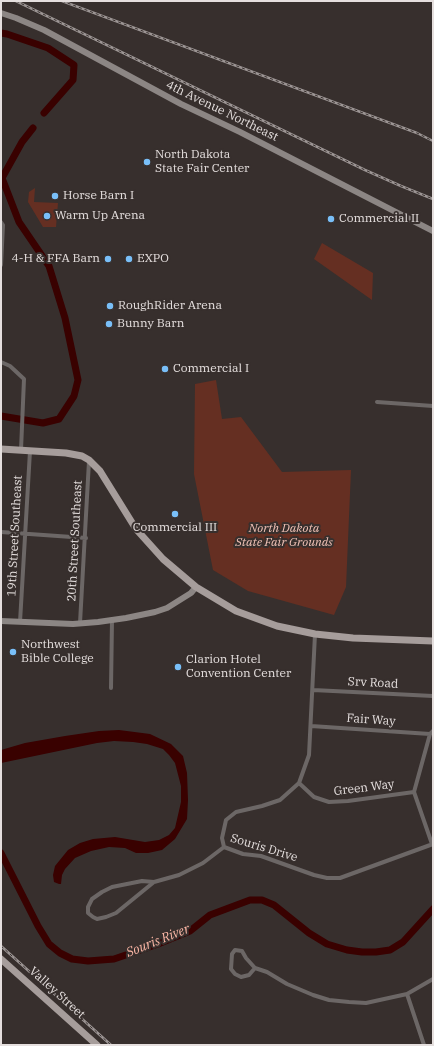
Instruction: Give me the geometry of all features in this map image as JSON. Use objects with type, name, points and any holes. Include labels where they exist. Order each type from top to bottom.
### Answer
[{"type":"main road","points":[[1,449],[30,450],[76,455],[89,460],[100,471],[136,529],[151,547],[176,570]]},
{"type":"main road","points":[[168,563],[196,587],[236,611],[277,626],[315,634],[353,638],[433,641]]},
{"type":"main road","name":"Valley Street","points":[[1,959],[97,1045]]},
{"type":"street","name":"4th Avenue Northeast","points":[[1,13],[16,18],[55,36],[181,104],[240,132],[433,231]]},
{"type":"street","points":[[1,222],[3,225],[1,265]]},
{"type":"street","points":[[1,362],[10,366],[24,379],[21,450]]},
{"type":"street","points":[[377,402],[433,406]]},
{"type":"street","name":"19th Street Southeast","points":[[20,622],[30,450]]},
{"type":"street","name":"20th Street Southeast","points":[[80,623],[86,538],[89,460]]},
{"type":"street","points":[[1,532],[86,538]]},
{"type":"street","points":[[1,621],[80,623],[143,615],[167,608],[191,593],[196,587]]},
{"type":"street","points":[[111,688],[112,620]]},
{"type":"street","name":"Souris Drive","points":[[315,634],[309,755],[299,783],[280,800],[236,812],[226,820],[222,838],[224,847],[244,854],[261,856],[327,878],[340,878],[433,844]]},
{"type":"street","name":"Srv Road","points":[[313,690],[433,696]]},
{"type":"street","name":"Fair Way","points":[[311,726],[431,732]]},
{"type":"street","points":[[431,732],[414,792],[433,844]]},
{"type":"street","name":"Green Way","points":[[299,783],[314,797],[329,802],[348,802],[414,792]]},
{"type":"street","points":[[154,882],[116,913],[98,919],[92,917],[88,913],[88,907],[92,899],[112,887],[142,881],[154,882],[179,875],[203,863],[224,847]]},
{"type":"street","points":[[255,968],[249,975],[241,977],[235,974],[230,969],[232,954],[235,950],[242,951],[255,968],[267,972],[288,984],[313,995],[329,1000],[349,1002],[366,1003],[407,994],[433,979]]},
{"type":"street","points":[[407,994],[424,1045]]},
{"type":"green space","name":"Warm Up Arena","points":[[35,188],[34,202],[58,203],[56,227],[43,227],[28,202],[29,192]]},
{"type":"green space","points":[[322,243],[373,273],[372,300],[314,259]]},
{"type":"green space","name":"North Dakota State Fair Grounds","points":[[216,380],[222,419],[241,417],[282,472],[351,470],[346,587],[334,615],[248,591],[213,570],[194,474],[195,384]]},
{"type":"shaded area","points":[[119,730],[150,734],[171,744],[183,756],[187,773],[187,819],[175,839],[162,850],[148,853],[136,853],[125,848],[109,847],[91,851],[75,858],[65,869],[62,875],[61,884],[54,882],[53,875],[55,866],[68,850],[80,843],[93,839],[115,837],[145,842],[159,840],[169,835],[175,828],[181,802],[181,786],[175,763],[163,749],[147,744],[133,742],[114,741],[97,743],[1,763],[1,750],[25,743],[65,736],[99,731]]},
{"type":"waterway","points":[[1,33],[48,48],[74,65],[73,80],[44,113]]},
{"type":"waterway","points":[[1,416],[43,423],[59,419],[74,396],[78,380],[65,318],[49,266],[19,222],[2,178],[22,142],[33,128]]},
{"type":"waterway","name":"Souris River","points":[[1,853],[38,926],[49,944],[60,953],[72,959],[88,961],[114,959],[190,931],[210,915],[250,900],[262,900],[274,905],[309,933],[327,944],[347,950],[376,952],[390,950],[403,942],[433,909]]},
{"type":"railway","points":[[16,1],[365,170],[433,199]]},
{"type":"railway","points":[[62,1],[417,133],[433,141]]},
{"type":"railway","points":[[1,946],[111,1045]]},
{"type":"place","name":"North Dakota State Fair Center","points":[[147,162]]},
{"type":"place","name":"Horse Barn I","points":[[55,196]]},
{"type":"place","name":"Warm Up Arena","points":[[47,216]]},
{"type":"place","name":"Commercial II","points":[[331,219]]},
{"type":"place","name":"4-H & FFA Barn","points":[[108,259]]},
{"type":"place","name":"EXPO","points":[[129,259]]},
{"type":"place","name":"RoughRider Arena","points":[[110,306]]},
{"type":"place","name":"Bunny Barn","points":[[109,324]]},
{"type":"place","name":"Commercial I","points":[[165,369]]},
{"type":"place","name":"Commercial III","points":[[175,514]]},
{"type":"place","name":"Northwest Bible College","points":[[13,652]]},
{"type":"place","name":"Clarion Hotel Convention Center","points":[[178,667]]}]
